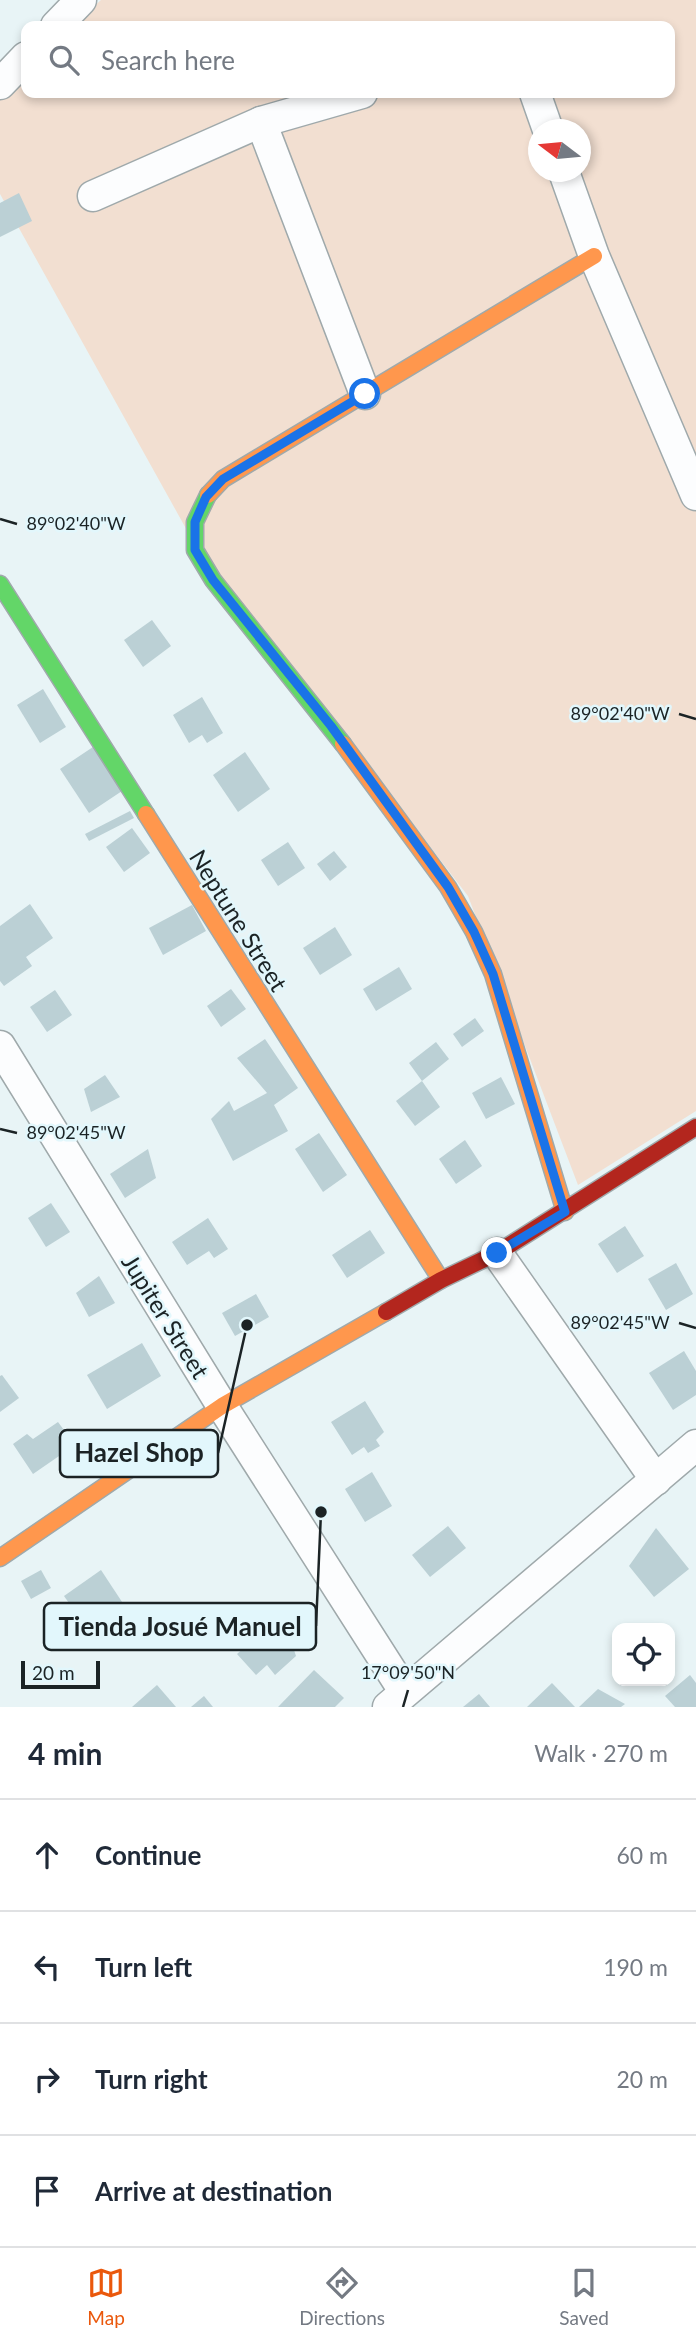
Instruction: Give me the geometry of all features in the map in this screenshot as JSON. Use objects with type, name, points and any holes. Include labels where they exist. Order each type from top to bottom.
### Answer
[{"type":"street","points":[[61,21],[81,0]]},
{"type":"street","points":[[0,84],[21,62]]},
{"type":"street","points":[[93,196],[261,122],[345,98]]},
{"type":"street","points":[[537,98],[544,119]]},
{"type":"street","points":[[261,122],[365,394]]},
{"type":"street","points":[[568,182],[594,256],[696,495]]},
{"type":"street","points":[[565,1212],[493,974],[474,932],[448,887],[331,726],[213,580],[195,550],[195,522],[206,497],[223,479],[594,256]]},
{"type":"street","name":"Neptune Street","points":[[0,584],[440,1280]]},
{"type":"street","name":"Jupiter Street","points":[[0,1045],[222,1406],[396,1699]]},
{"type":"street","points":[[0,1558],[222,1406],[440,1280],[497,1253],[696,1127]]},
{"type":"street","points":[[497,1253],[656,1480]]},
{"type":"street","points":[[396,1699],[696,1445]]},
{"type":"shaded area","points":[[101,0],[696,0],[696,1111],[578,1185],[468,896],[189,534],[0,194],[0,90],[21,71],[21,98],[675,98],[675,21],[78,21]]},
{"type":"building","points":[[19,193],[32,221],[0,237],[0,203]]},
{"type":"building","points":[[152,620],[171,646],[143,667],[124,640]]},
{"type":"building","points":[[43,689],[66,727],[40,743],[17,705]]},
{"type":"building","points":[[202,697],[223,733],[207,743],[202,735],[189,743],[173,715]]},
{"type":"building","points":[[96,745],[125,789],[89,813],[60,769]]},
{"type":"building","points":[[245,752],[270,789],[238,812],[213,775]]},
{"type":"building","points":[[130,811],[134,818],[89,841],[85,834]]},
{"type":"building","points":[[132,828],[150,853],[124,872],[106,847]]},
{"type":"building","points":[[288,842],[305,868],[278,886],[261,860]]},
{"type":"building","points":[[334,851],[347,867],[330,881],[317,864]]},
{"type":"building","points":[[30,904],[53,938],[26,957],[32,966],[4,986],[0,981],[0,926]]},
{"type":"building","points":[[192,905],[206,931],[163,955],[149,928]]},
{"type":"building","points":[[335,927],[352,955],[320,975],[303,948]]},
{"type":"building","points":[[399,967],[412,989],[376,1011],[363,989]]},
{"type":"building","points":[[231,989],[246,1009],[221,1027],[207,1006]]},
{"type":"building","points":[[55,990],[72,1015],[47,1032],[30,1007]]},
{"type":"building","points":[[475,1018],[484,1031],[462,1047],[453,1034]]},
{"type":"building","points":[[265,1039],[298,1088],[274,1105],[288,1131],[233,1161],[211,1119],[229,1101],[234,1111],[267,1093],[237,1058]]},
{"type":"building","points":[[436,1042],[449,1059],[422,1081],[409,1063]]},
{"type":"building","points":[[105,1075],[120,1097],[91,1112],[84,1089]]},
{"type":"building","points":[[501,1077],[515,1104],[486,1119],[472,1093]]},
{"type":"building","points":[[422,1081],[440,1107],[415,1126],[396,1101]]},
{"type":"building","points":[[319,1133],[347,1175],[323,1192],[295,1149]]},
{"type":"building","points":[[465,1140],[482,1166],[456,1184],[439,1159]]},
{"type":"building","points":[[148,1149],[156,1178],[125,1198],[110,1174]]},
{"type":"building","points":[[51,1203],[70,1232],[46,1247],[28,1218]]},
{"type":"building","points":[[208,1218],[228,1249],[214,1258],[209,1251],[187,1265],[172,1242]]},
{"type":"building","points":[[625,1226],[644,1256],[617,1273],[598,1244]]},
{"type":"building","points":[[370,1230],[385,1253],[347,1278],[332,1255]]},
{"type":"building","points":[[676,1263],[693,1294],[666,1310],[648,1279]]},
{"type":"building","points":[[99,1276],[115,1303],[89,1317],[76,1293]]},
{"type":"building","points":[[256,1294],[269,1317],[235,1336],[222,1313]]},
{"type":"building","points":[[142,1343],[161,1376],[107,1409],[87,1375]]},
{"type":"building","points":[[684,1351],[696,1371],[696,1395],[673,1410],[649,1373]]},
{"type":"building","points":[[2,1375],[19,1398],[0,1412],[0,1376]]},
{"type":"building","points":[[365,1401],[384,1432],[376,1440],[380,1446],[368,1453],[364,1447],[352,1455],[331,1422]]},
{"type":"building","points":[[58,1422],[75,1445],[33,1474],[13,1444],[27,1434],[33,1439]]},
{"type":"building","points":[[372,1472],[392,1506],[365,1522],[345,1489]]},
{"type":"building","points":[[448,1526],[466,1548],[430,1577],[412,1555]]},
{"type":"building","points":[[656,1528],[689,1569],[654,1597],[629,1566]]},
{"type":"building","points":[[41,1570],[51,1588],[31,1599],[21,1581]]},
{"type":"building","points":[[101,1570],[126,1608],[90,1633],[64,1596]]},
{"type":"building","points":[[284,1612],[305,1636],[293,1647],[296,1656],[275,1675],[267,1665],[256,1675],[237,1654]]},
{"type":"building","points":[[314,1670],[344,1698],[335,1707],[278,1707]]},
{"type":"building","points":[[690,1675],[696,1683],[696,1707],[675,1707],[665,1696]]},
{"type":"building","points":[[552,1683],[575,1707],[527,1707]]},
{"type":"building","points":[[157,1685],[176,1707],[132,1707]]},
{"type":"building","points":[[598,1689],[625,1704],[621,1707],[579,1707]]},
{"type":"building","points":[[479,1694],[490,1707],[463,1707]]},
{"type":"building","points":[[204,1696],[213,1707],[191,1707]]},
{"type":"traffic: fast","points":[[208,495],[195,522],[195,550],[213,580],[343,744]]},
{"type":"traffic: fast","points":[[0,584],[146,814]]},
{"type":"traffic: slow","points":[[208,495],[223,479],[594,256]]},
{"type":"traffic: slow","points":[[343,744],[448,887],[474,932],[493,974],[565,1212]]},
{"type":"traffic: slow","points":[[146,814],[441,1280]]},
{"type":"traffic: slow","points":[[0,1558],[222,1406],[386,1312]]},
{"type":"traffic: jam","points":[[386,1312],[441,1280],[497,1253],[696,1127]]},
{"type":"place","name":"Hazel Shop","points":[[247,1325]]},
{"type":"place","name":"Tienda Josué Manuel","points":[[321,1512]]},
{"type":"route","points":[[365,394],[223,479],[206,497],[195,522],[195,550],[213,580],[331,726],[448,887],[474,932],[493,974],[565,1212],[497,1253]]}]
